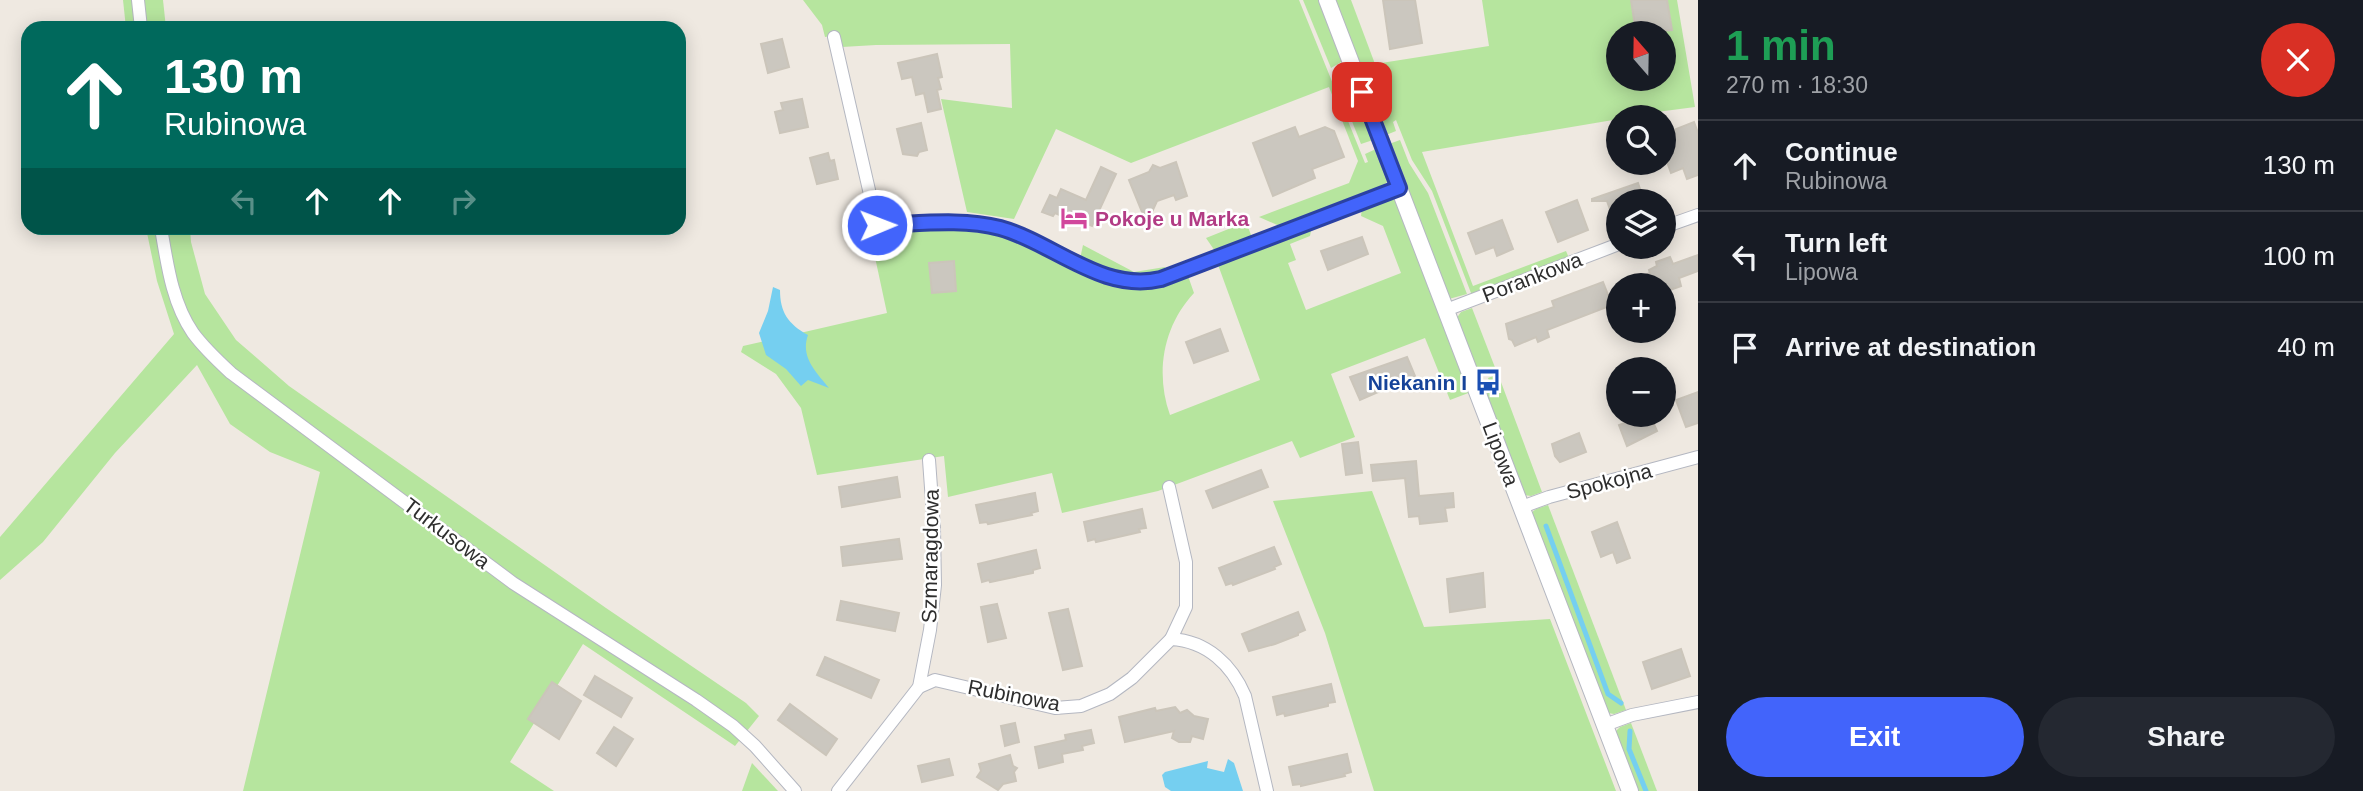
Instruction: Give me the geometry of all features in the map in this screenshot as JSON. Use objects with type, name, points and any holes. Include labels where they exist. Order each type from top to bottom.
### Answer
[{"type":"street","points":[[138,0],[140,21]]},
{"type":"street","name":"Lipowa","points":[[1327,0],[1630,791]]},
{"type":"street","points":[[834,37],[877,225],[956,223],[999,228],[1107,276],[1127,282],[1149,282],[1182,272],[1399,188]]},
{"type":"street","points":[[1676,223],[1698,215]]},
{"type":"street","name":"Turkusowa","points":[[162,235],[174,293],[192,331],[211,354],[232,373],[513,583],[733,726],[755,746],[795,791]]},
{"type":"street","name":"Porankowa","points":[[1446,310],[1606,249]]},
{"type":"street","name":"Spokojna","points":[[1522,507],[1549,497],[1698,457]]},
{"type":"street","name":"Szmaragdowa","points":[[838,791],[919,687],[929,640],[934,585],[934,529],[929,460]]},
{"type":"street","name":"Rubinowa","points":[[919,687],[934,680],[1055,708],[1081,705],[1110,694],[1132,678],[1171,639],[1186,607],[1186,562],[1169,487]]},
{"type":"street","points":[[1171,639],[1184,639],[1209,650],[1232,672],[1245,696],[1267,791]]},
{"type":"street","points":[[1605,725],[1632,715],[1698,702]]},
{"type":"green space","points":[[123,0],[163,0],[165,21],[125,21]]},
{"type":"green space","points":[[803,0],[1299,0],[1365,163],[1368,162],[1365,154],[1376,149],[1389,180],[1377,192],[1284,228],[1259,217],[1349,183],[1358,161],[1329,87],[1131,163],[1056,129],[1014,219],[967,212],[941,99],[1012,108],[1010,44],[842,47],[838,35],[825,37],[822,25]]},
{"type":"green space","points":[[1303,0],[1319,0],[1343,61],[1331,68]]},
{"type":"green space","points":[[1334,0],[1351,0],[1375,64],[1489,46],[1482,0],[1677,0],[1695,107],[1676,110],[1676,105],[1606,105],[1606,121],[1422,152],[1473,286],[1566,251],[1569,258],[1471,293],[1432,191],[1412,160],[1396,120],[1393,122],[1396,131],[1386,135]]},
{"type":"green space","points":[[1350,79],[1373,140],[1361,144],[1336,81]]},
{"type":"green space","points":[[1400,140],[1409,163],[1428,193],[1467,294],[1449,299],[1389,144]]},
{"type":"green space","points":[[1384,200],[1397,200],[1471,392],[1450,400],[1425,338],[1331,374],[1355,437],[1300,458],[1292,441],[1158,491],[1062,513],[1052,473],[948,497],[944,456],[817,475],[801,408],[776,374],[741,352],[743,346],[887,313],[870,234],[886,232],[886,229],[967,227],[1023,242],[1104,280],[1188,276],[1194,293],[1175,320],[1165,351],[1163,383],[1170,415],[1260,380],[1217,262],[1312,226],[1310,236],[1290,244],[1296,260],[1288,263],[1306,310],[1401,273],[1383,226],[1361,216],[1362,207]]},
{"type":"green space","points":[[1246,222],[1253,240],[1217,254],[1206,238]]},
{"type":"green space","points":[[147,235],[190,235],[205,294],[236,340],[289,386],[746,703],[759,716],[735,746],[583,644],[510,762],[554,791],[243,791],[320,472],[270,452],[230,424],[197,365],[115,453],[43,542],[0,580],[0,537],[174,334],[157,281]]},
{"type":"green space","points":[[1083,245],[1134,272],[1165,267],[1163,275],[1127,279],[1080,259]]},
{"type":"green space","points":[[1472,308],[1496,370],[1486,374],[1479,375],[1456,319],[1461,312]]},
{"type":"green space","points":[[1498,374],[1542,492],[1531,496],[1524,495],[1485,391],[1492,389],[1488,378]]},
{"type":"green space","points":[[1372,491],[1424,627],[1550,619],[1616,791],[1374,791],[1325,633],[1273,501]]},
{"type":"green space","points":[[1548,505],[1626,710],[1608,713],[1531,513]]},
{"type":"green space","points":[[1631,723],[1657,791],[1638,791],[1615,732]]},
{"type":"green space","points":[[752,763],[778,791],[742,791]]},
{"type":"water","points":[[773,287],[780,290],[786,317],[808,335],[808,357],[829,388],[808,380],[801,386],[786,369],[766,355],[759,333],[768,311]]},
{"type":"water","points":[[1228,759],[1234,763],[1243,791],[1171,791],[1165,787],[1162,775],[1165,772],[1208,761],[1207,768],[1224,772]]},
{"type":"building","points":[[1383,0],[1415,0],[1422,43],[1390,49]]},
{"type":"building","points":[[1631,0],[1667,0],[1670,21],[1634,21]]},
{"type":"building","points":[[782,39],[789,67],[768,73],[761,44]]},
{"type":"building","points":[[937,54],[942,77],[938,78],[941,89],[937,90],[941,109],[928,112],[924,93],[916,95],[912,77],[902,79],[898,63]]},
{"type":"building","points":[[802,99],[808,127],[780,133],[775,112],[783,110],[781,103]]},
{"type":"building","points":[[1694,122],[1698,133],[1698,175],[1687,179],[1683,168],[1676,171],[1676,129]]},
{"type":"building","points":[[921,123],[927,150],[919,152],[917,156],[903,154],[897,129]]},
{"type":"building","points":[[1295,127],[1299,137],[1325,127],[1334,131],[1344,157],[1312,169],[1315,178],[1273,196],[1253,143]]},
{"type":"building","points":[[828,153],[830,161],[834,160],[838,179],[817,184],[810,158]]},
{"type":"building","points":[[1176,162],[1187,196],[1176,200],[1174,195],[1157,201],[1152,212],[1142,212],[1129,180],[1149,172],[1153,165],[1160,168]]},
{"type":"building","points":[[1101,167],[1116,174],[1092,226],[1055,213],[1053,216],[1042,212],[1050,195],[1057,198],[1061,189],[1086,200]]},
{"type":"building","points":[[1638,183],[1640,189],[1621,189]]},
{"type":"building","points":[[1606,194],[1606,201],[1592,199]]},
{"type":"building","points":[[1577,200],[1588,230],[1558,242],[1546,212]]},
{"type":"building","points":[[1502,220],[1513,249],[1497,256],[1494,247],[1476,254],[1468,233]]},
{"type":"building","points":[[1362,237],[1368,254],[1328,270],[1321,251]]},
{"type":"building","points":[[1698,255],[1698,271],[1679,278],[1681,286],[1676,288],[1676,273],[1650,273],[1649,270],[1657,266],[1656,262],[1664,259],[1671,259],[1673,264]]},
{"type":"building","points":[[954,261],[956,291],[932,293],[929,263]]},
{"type":"building","points":[[1603,282],[1606,290],[1606,307],[1547,330],[1549,337],[1538,342],[1536,337],[1515,346],[1509,339],[1506,324],[1554,307],[1552,301]]},
{"type":"building","points":[[1220,329],[1228,351],[1194,363],[1186,342]]},
{"type":"building","points":[[1407,357],[1415,376],[1360,400],[1350,377]]},
{"type":"building","points":[[1698,392],[1698,423],[1686,427],[1676,400]]},
{"type":"building","points":[[1620,427],[1655,427],[1657,431],[1627,446]]},
{"type":"building","points":[[1579,433],[1586,452],[1560,462],[1555,456],[1552,444]]},
{"type":"building","points":[[1358,442],[1362,473],[1346,475],[1342,444]]},
{"type":"building","points":[[1416,461],[1419,496],[1453,493],[1454,507],[1445,508],[1447,521],[1420,524],[1419,516],[1409,517],[1405,478],[1373,481],[1371,465]]},
{"type":"building","points":[[1261,470],[1268,487],[1213,508],[1206,491]]},
{"type":"building","points":[[897,477],[900,497],[842,507],[839,487]]},
{"type":"building","points":[[1035,493],[1038,511],[1031,513],[1032,515],[988,524],[980,523],[976,505]]},
{"type":"building","points":[[1142,509],[1146,528],[1139,529],[1140,532],[1096,542],[1095,539],[1088,541],[1084,522]]},
{"type":"building","points":[[1617,522],[1630,558],[1617,563],[1613,552],[1601,557],[1592,532]]},
{"type":"building","points":[[899,539],[902,559],[843,566],[841,547]]},
{"type":"building","points":[[1274,547],[1281,564],[1274,567],[1275,569],[1233,585],[1226,585],[1219,568]]},
{"type":"building","points":[[1036,550],[1040,568],[1033,570],[1033,573],[982,582],[978,564]]},
{"type":"building","points":[[1483,573],[1485,607],[1450,612],[1447,579]]},
{"type":"building","points":[[841,601],[899,613],[895,631],[837,620]]},
{"type":"building","points":[[997,604],[1006,638],[988,642],[981,607]]},
{"type":"building","points":[[1068,609],[1082,666],[1063,670],[1049,613]]},
{"type":"building","points":[[1298,612],[1305,630],[1275,644],[1249,651],[1242,634]]},
{"type":"building","points":[[1681,649],[1690,676],[1652,689],[1643,662]]},
{"type":"building","points":[[825,657],[879,680],[871,698],[817,675]]},
{"type":"building","points":[[595,676],[632,698],[621,717],[584,695]]},
{"type":"building","points":[[552,682],[581,701],[559,739],[528,719]]},
{"type":"building","points":[[1331,684],[1335,702],[1285,716],[1284,713],[1277,715],[1273,697]]},
{"type":"building","points":[[790,704],[837,739],[826,755],[778,720]]},
{"type":"building","points":[[1175,707],[1180,713],[1187,710],[1194,716],[1208,719],[1203,739],[1192,736],[1190,742],[1179,742],[1172,738],[1174,731],[1125,742],[1119,717],[1155,708],[1156,711]]},
{"type":"building","points":[[1015,723],[1019,742],[1005,746],[1001,726]]},
{"type":"building","points":[[614,727],[633,739],[616,766],[597,753]]},
{"type":"building","points":[[1091,730],[1094,743],[1082,746],[1083,750],[1062,754],[1063,762],[1039,768],[1035,747],[1066,740],[1065,735]]},
{"type":"building","points":[[1347,754],[1351,772],[1344,774],[1345,776],[1301,786],[1293,785],[1289,767]]},
{"type":"building","points":[[1010,755],[1013,766],[1017,768],[1014,772],[1016,781],[1003,784],[998,790],[977,777],[981,771],[979,764]]},
{"type":"building","points":[[949,759],[953,775],[922,782],[918,766]]},
{"type":"waterway","points":[[1546,526],[1608,694],[1621,703]]},
{"type":"waterway","points":[[1630,731],[1629,749],[1646,791]]},
{"type":"place","name":"Pokoje u Marka","points":[[1074,218]]},
{"type":"place","name":"Niekanin I","points":[[1488,382]]},
{"type":"route","points":[[877,225],[956,223],[991,226],[1017,234],[1117,280],[1138,283],[1161,279],[1399,188],[1362,92]]}]
